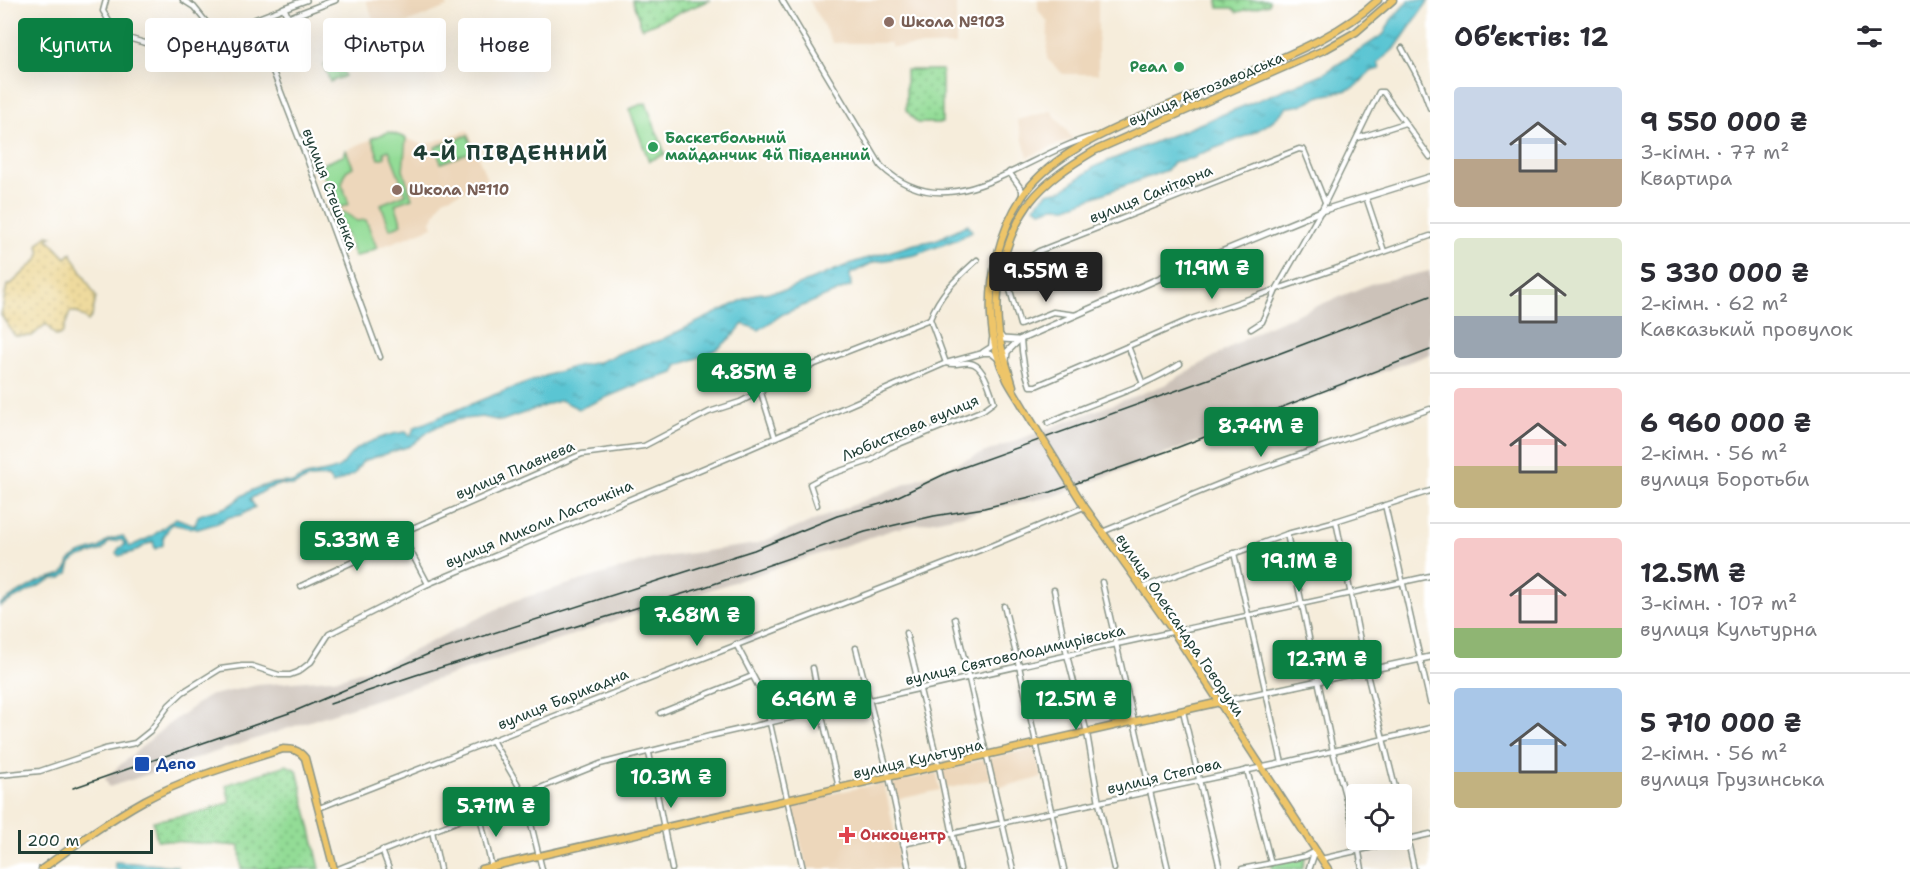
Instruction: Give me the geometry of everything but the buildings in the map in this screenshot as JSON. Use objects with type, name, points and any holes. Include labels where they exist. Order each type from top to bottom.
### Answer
[{"type":"main road","name":"вулиця Автозаводська","points":[[1022,197],[1061,159],[1102,134],[1277,60],[1334,33],[1378,0]]},
{"type":"main road","name":"вулиця Автозаводська","points":[[1031,202],[1065,168],[1094,151],[1326,49],[1356,32],[1393,0]]},
{"type":"main road","points":[[1277,60],[1282,69]]},
{"type":"main road","points":[[1141,117],[1146,127]]},
{"type":"main road","name":"вулиця Олександра Говорухи","points":[[1022,197],[1000,243],[992,277],[990,309],[1003,363],[1015,393],[1084,506],[1173,631],[1324,865]]},
{"type":"main road","name":"вулиця Олександра Говорухи","points":[[995,332],[999,279],[1008,247],[1020,219],[1031,202]]},
{"type":"main road","name":"вулиця Культурна","points":[[481,869],[1220,702]]},
{"type":"main road","points":[[42,869],[110,821],[146,800],[220,769],[283,749],[294,749],[306,758],[336,869]]},
{"type":"street","points":[[106,0],[103,11],[114,34],[145,43]]},
{"type":"street","points":[[183,0],[194,7],[203,18]]},
{"type":"street","points":[[258,18],[306,0]]},
{"type":"street","points":[[284,8],[288,18],[335,0]]},
{"type":"street","name":"вулиця Автозаводська","points":[[782,0],[881,166],[891,176],[905,184],[942,194],[968,190],[1102,134]]},
{"type":"street","points":[[1402,48],[1420,81],[1430,108]]},
{"type":"street","name":"вулиця Стешенка","points":[[273,72],[380,357]]},
{"type":"street","points":[[1251,329],[1262,322],[1277,288],[1321,211],[1379,92],[1383,92],[1430,157]]},
{"type":"street","points":[[1358,138],[1404,123]]},
{"type":"street","name":"вулиця Санітарна","points":[[1076,315],[1053,312],[1020,325],[1008,283],[1008,274],[1011,269],[1039,251],[1299,149],[1304,150],[1325,202]]},
{"type":"street","points":[[1009,172],[1022,190],[1022,197]]},
{"type":"street","points":[[983,352],[992,354],[1003,363],[1007,352],[1020,339],[1192,264],[1321,211],[1430,177]]},
{"type":"street","points":[[1366,196],[1384,251]]},
{"type":"street","points":[[1020,339],[1022,362],[1029,386],[1033,386],[1191,318],[1430,236]]},
{"type":"street","points":[[946,363],[930,319],[935,304],[943,293],[977,260]]},
{"type":"street","points":[[761,391],[806,368],[930,319]]},
{"type":"street","points":[[983,352],[991,347],[995,332],[1003,339],[1020,339]]},
{"type":"street","points":[[1128,346],[1143,384]]},
{"type":"street","name":"вулиця Миколи Ласточкіна","points":[[0,775],[40,771],[105,749],[135,743],[150,731],[169,705],[183,692],[220,669],[252,666],[279,675],[298,672],[311,662],[329,634],[428,584],[946,363],[983,352]]},
{"type":"street","name":"Любисткова вулиця","points":[[817,505],[810,484],[872,459],[889,448],[975,413],[994,402],[978,366],[970,363],[952,365],[946,363]]},
{"type":"street","points":[[752,364],[776,437]]},
{"type":"street","points":[[1048,423],[1161,376],[1180,364]]},
{"type":"street","name":"вулиця Плавнева","points":[[404,538],[401,533],[494,490],[582,454],[641,447],[709,412],[740,402],[761,391]]},
{"type":"street","points":[[1102,532],[1234,478],[1430,410]]},
{"type":"street","points":[[1141,588],[1287,534],[1430,491]]},
{"type":"street","points":[[1385,505],[1430,702]]},
{"type":"street","name":"вулиця Барикадна","points":[[319,808],[993,545],[1084,506]]},
{"type":"street","points":[[1336,521],[1366,670],[1394,784]]},
{"type":"street","points":[[1287,534],[1333,751],[1346,799]]},
{"type":"street","points":[[301,586],[404,538],[428,584]]},
{"type":"street","points":[[1234,553],[1282,763]]},
{"type":"street","name":"вулиця Святоволодимирівська","points":[[336,869],[600,764],[626,756],[649,753],[710,736],[1173,631],[1430,576]]},
{"type":"street","points":[[1102,582],[1168,869]]},
{"type":"street","points":[[1054,590],[1067,655],[1087,733],[1099,803],[1114,869]]},
{"type":"street","points":[[1004,606],[1064,869]]},
{"type":"street","points":[[955,619],[1012,869]]},
{"type":"street","points":[[906,633],[939,767],[960,869]]},
{"type":"street","points":[[736,644],[764,697],[802,869]]},
{"type":"street","points":[[856,648],[871,700],[909,869]]},
{"type":"street","name":"вулиця Культурна","points":[[1220,702],[1430,657]]},
{"type":"street","points":[[813,668],[839,789]]},
{"type":"street","points":[[660,713],[752,676]]},
{"type":"street","points":[[1183,711],[1220,869]]},
{"type":"street","name":"вулиця Степова","points":[[903,844],[1282,763],[1430,728]]},
{"type":"street","points":[[492,740],[524,795],[542,869]]},
{"type":"street","points":[[649,753],[672,869]]},
{"type":"street","points":[[1247,770],[1271,863]]},
{"type":"street","points":[[479,812],[492,868]]},
{"type":"street","points":[[432,831],[440,869]]},
{"type":"street","points":[[1412,837],[1430,834]]},
{"type":"street","points":[[382,850],[388,869]]},
{"type":"street","points":[[1324,865],[1358,850]]},
{"type":"street","points":[[1360,850],[1362,869]]},
{"type":"street","points":[[1410,850],[1414,869]]},
{"type":"street","points":[[1242,869],[1306,856],[1315,851]]},
{"type":"street","points":[[1309,869],[1315,851]]},
{"type":"shaded area","points":[[366,0],[445,0],[447,7],[419,18],[373,18]]},
{"type":"shaded area","name":"Школа №103","points":[[809,0],[956,0],[956,45],[891,47],[891,43],[833,43]]},
{"type":"shaded area","points":[[1038,0],[1098,0],[1098,74],[1063,74],[1047,59],[1048,22],[1038,10]]},
{"type":"shaded area","points":[[1051,111],[1073,139],[1028,157],[1017,120]]},
{"type":"shaded area","name":"Школа №110","points":[[468,130],[488,182],[443,199],[431,221],[433,227],[355,257],[320,165],[343,156],[346,150],[389,132],[424,145]]},
{"type":"shaded area","points":[[1430,271],[1430,354],[1054,496],[895,529],[109,787],[105,778],[166,726],[208,696],[258,685],[341,678],[390,662],[513,601],[656,558],[756,544],[970,458],[1164,385],[1266,327],[1373,283]]},
{"type":"shaded area","points":[[1036,748],[1042,778],[995,788],[989,758]]},
{"type":"shaded area","points":[[986,759],[990,779],[945,789],[941,769]]},
{"type":"shaded area","points":[[937,773],[940,790],[895,800],[892,783]]},
{"type":"shaded area","name":"Онкоцентр","points":[[884,782],[902,869],[807,869],[791,803]]},
{"type":"green space","points":[[632,0],[710,0],[642,28]]},
{"type":"green space","points":[[1218,0],[1269,0],[1269,4],[1238,12],[1233,8],[1218,8]]},
{"type":"green space","points":[[906,70],[942,70],[942,123],[917,123],[906,110]]},
{"type":"green space","points":[[326,72],[344,72],[345,76],[330,82]]},
{"type":"green space","points":[[646,103],[657,133],[655,134],[658,134],[665,154],[649,161],[629,109]]},
{"type":"green space","points":[[389,132],[406,138],[403,170],[412,198],[395,204],[402,224],[390,229],[381,204],[406,194],[389,150],[384,152],[385,157],[379,159],[372,138]]},
{"type":"green space","points":[[468,135],[473,151],[441,163],[435,147]]},
{"type":"green space","points":[[346,150],[353,167],[346,171],[342,184],[349,204],[337,209],[320,165],[343,156]]},
{"type":"green space","points":[[344,212],[357,221],[366,220],[377,248],[355,257],[339,214]]},
{"type":"green space","points":[[286,765],[297,770],[320,869],[241,869],[240,846],[157,840],[153,821],[206,811],[230,802],[226,785]]},
{"type":"green space","points":[[1306,856],[1302,869],[1272,869],[1271,863]]},
{"type":"sand","points":[[47,235],[52,236],[48,239],[66,258],[71,253],[96,297],[92,316],[88,321],[77,312],[70,312],[62,334],[56,336],[46,324],[32,336],[15,336],[1,315],[7,285],[10,285],[38,259],[40,254],[38,245]]},
{"type":"water","points":[[1409,0],[1429,0],[1396,47],[1378,63],[1380,69],[1370,72],[1358,85],[1345,91],[1318,97],[1301,105],[1287,107],[1258,130],[1194,158],[1173,162],[1167,170],[1067,207],[1053,207],[1041,211],[1034,207],[1047,193],[1062,190],[1096,166],[1325,73],[1384,34],[1391,20]]},
{"type":"water","points":[[968,224],[972,231],[958,239],[915,255],[874,262],[850,274],[851,286],[783,314],[759,330],[743,324],[721,346],[678,365],[674,373],[643,382],[579,409],[561,400],[501,421],[482,417],[455,420],[432,429],[410,446],[363,461],[354,474],[333,484],[328,477],[309,478],[293,486],[281,484],[250,499],[255,507],[241,515],[229,517],[198,529],[171,524],[163,538],[163,545],[155,549],[153,541],[133,552],[119,556],[116,553],[125,545],[122,540],[109,542],[102,550],[77,558],[62,578],[52,579],[0,606],[37,582],[62,574],[67,569],[69,561],[79,554],[99,548],[108,540],[123,536],[129,547],[151,537],[176,518],[195,525],[198,516],[228,506],[260,487],[280,482],[293,483],[307,476],[337,469],[358,448],[378,439],[406,432],[410,436],[415,427],[491,396],[554,373],[599,362],[661,340],[755,294],[786,290],[855,262],[936,240]]},
{"type":"water","points":[[115,862],[177,866],[177,869],[115,869]]},
{"type":"railway","points":[[73,788],[295,711],[431,653],[754,550],[837,516],[884,503],[947,473],[1278,354],[1430,296]]},
{"type":"railway","points":[[330,704],[416,675],[705,587],[865,532],[1051,492],[1171,450],[1430,350]]},
{"type":"place","name":"Школа №103","points":[[889,22]]},
{"type":"place","name":"Реал","points":[[1179,67]]},
{"type":"place","name":"Баскетбольний майданчик 4й Південний","points":[[653,147]]},
{"type":"place","name":"Школа №110","points":[[397,190]]},
{"type":"place","name":"Депо","points":[[142,764]]},
{"type":"place","name":"Онкоцентр","points":[[847,835]]},
{"type":"district","name":"4-Й ПІВДЕННИЙ","points":[[511,153]]}]
